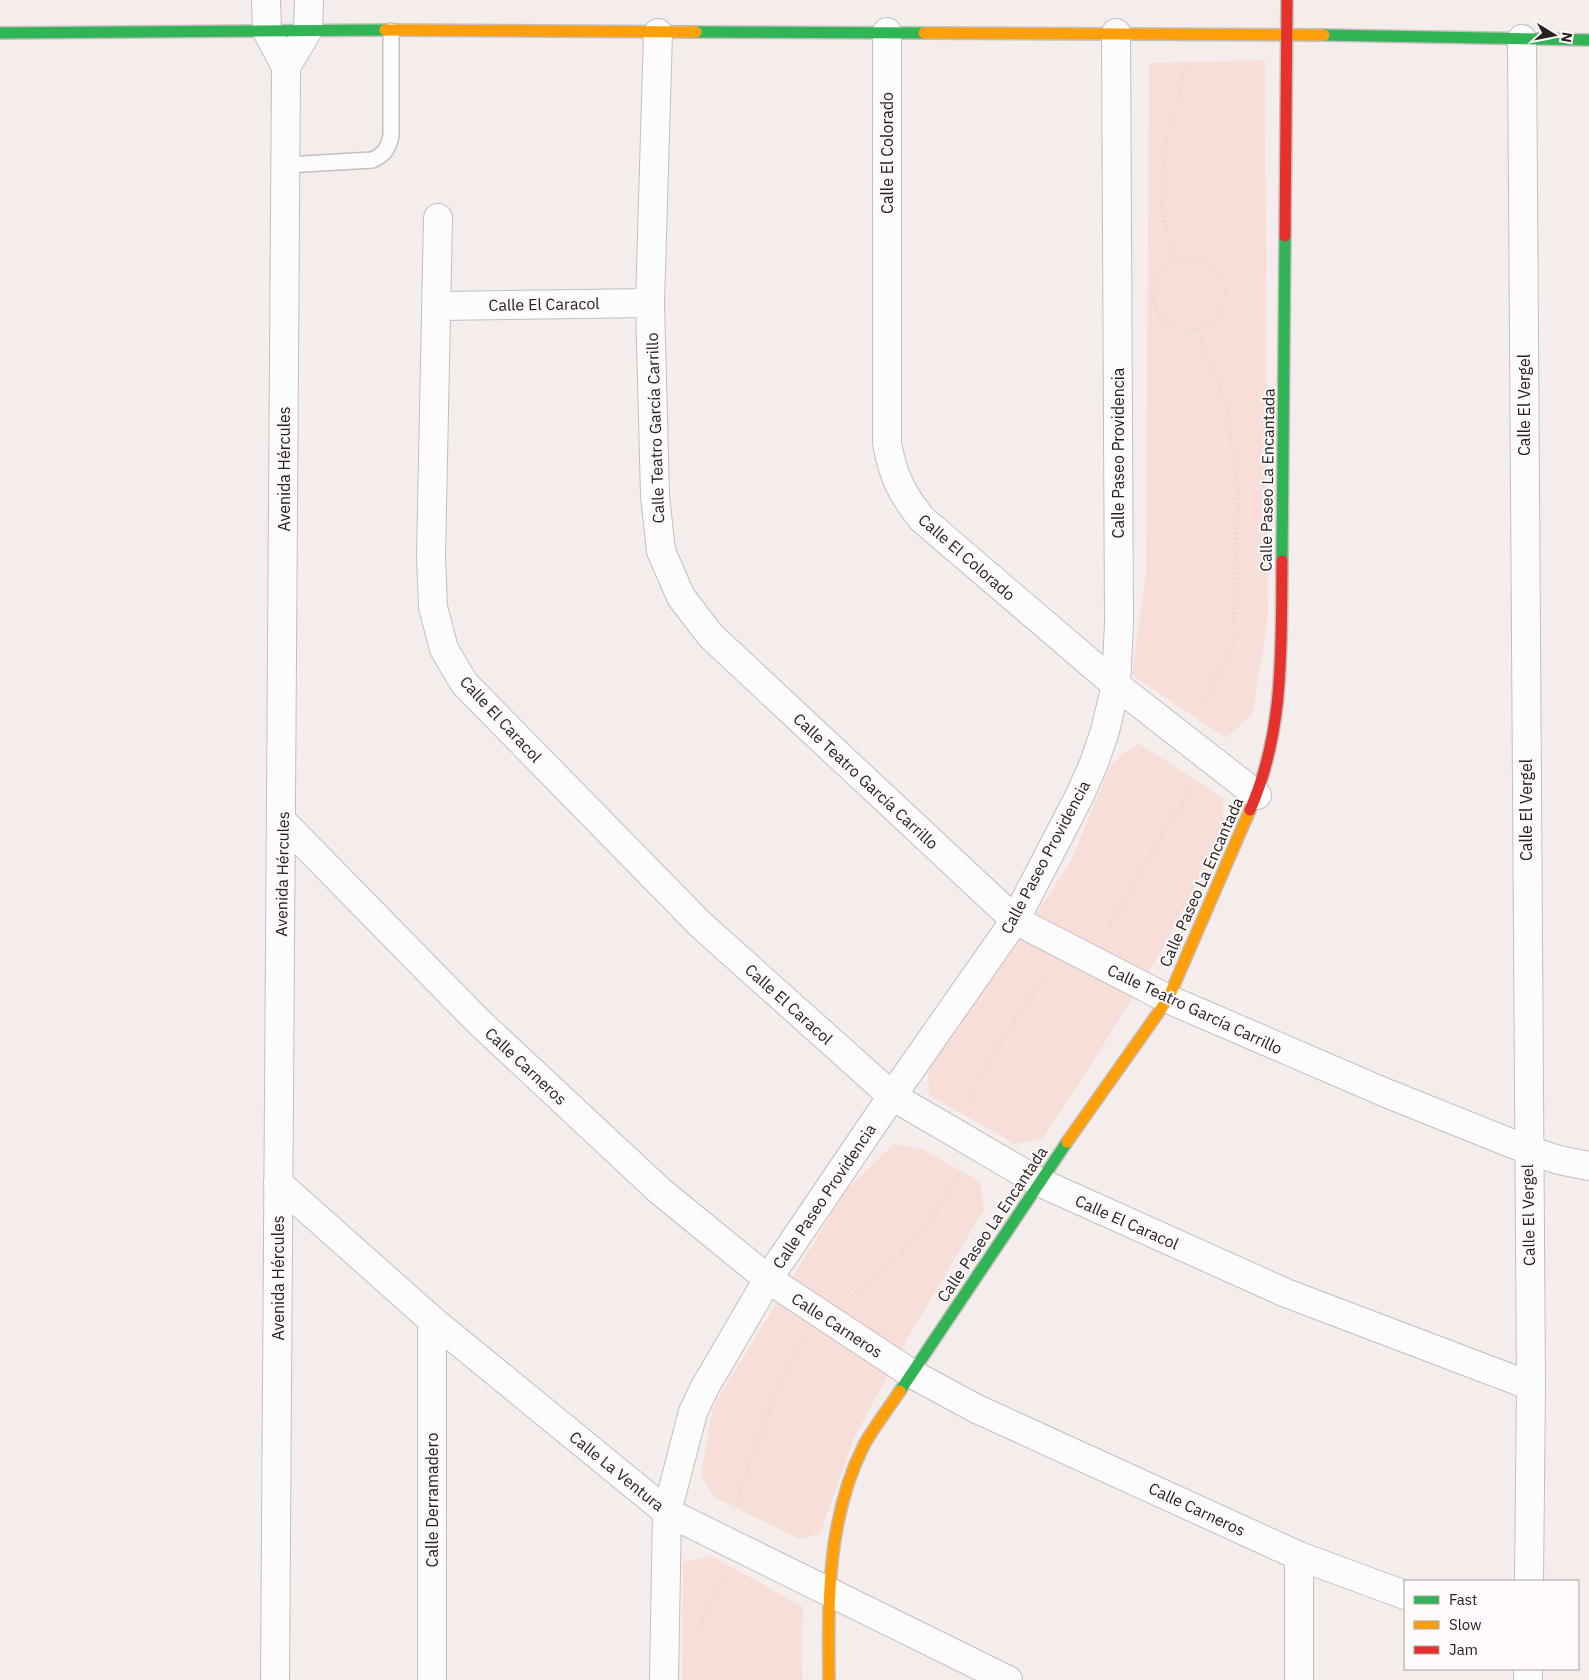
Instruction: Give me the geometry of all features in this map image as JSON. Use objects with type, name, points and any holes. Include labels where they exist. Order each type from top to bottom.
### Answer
[{"type":"street","name":"Avenida Hércules","points":[[266,0],[267,31],[286,67],[275,1680]]},
{"type":"street","points":[[286,67],[308,30],[309,0]]},
{"type":"street","name":"Calle Paseo La Encantada","points":[[829,1680],[828,1592],[834,1536],[841,1502],[851,1471],[865,1444],[1039,1182],[1168,999],[1257,795],[1277,718],[1281,676],[1287,0]]},
{"type":"street","points":[[0,33],[308,30],[658,33],[1116,33],[1287,34],[1589,40]]},
{"type":"street","name":"Calle El Colorado","points":[[887,32],[887,443],[892,472],[904,496],[922,519],[1116,685],[1257,795]]},
{"type":"street","name":"Calle Teatro García Carrillo","points":[[658,33],[650,303],[655,496],[661,551],[681,597],[711,636],[1015,920],[1168,999],[1386,1093],[1528,1150],[1559,1160],[1589,1166]]},
{"type":"street","name":"Calle Paseo Providencia","points":[[664,1680],[667,1512],[694,1412],[705,1387],[768,1279],[892,1096],[1015,920],[1080,795],[1105,731],[1116,685],[1119,623],[1116,33]]},
{"type":"street","name":"Calle El Vergel","points":[[1522,39],[1531,1386],[1529,1580]]},
{"type":"street","name":"Calle El Caracol","points":[[438,218],[438,306],[431,556],[433,607],[444,649],[464,683],[700,924],[892,1096],[1039,1182],[1286,1293],[1531,1386]]},
{"type":"street","name":"Calle El Caracol","points":[[438,306],[650,303]]},
{"type":"street","name":"Calle Carneros","points":[[282,821],[479,1022],[660,1191],[768,1279],[912,1374],[978,1409],[1299,1556],[1404,1595]]},
{"type":"street","name":"Calle La Ventura","points":[[278,1183],[432,1320],[667,1512],[722,1541],[1008,1680]]},
{"type":"street","name":"Calle Derramadero","points":[[432,1320],[432,1680]]},
{"type":"street","points":[[1298,1680],[1299,1556]]},
{"type":"lane","points":[[286,165],[372,160],[381,156],[388,148],[391,136],[391,31]]},
{"type":"path","points":[[1173,261],[1161,204],[1166,142],[1194,34]]},
{"type":"path","points":[[1197,258],[1208,263],[1223,281],[1225,293],[1223,305],[1209,324],[1198,329],[1186,330],[1175,328],[1164,321],[1157,312],[1153,300],[1153,288],[1157,277],[1173,261],[1197,258]]},
{"type":"path","points":[[1179,734],[1197,714],[1232,647],[1238,490],[1227,408],[1198,329]]},
{"type":"path","points":[[953,1132],[982,1071],[1012,1021],[1044,979],[1085,957],[1209,757]]},
{"type":"path","points":[[697,1636],[720,1582],[722,1541],[770,1407],[822,1315],[890,1264],[930,1221],[977,1146]]},
{"type":"shaded area","points":[[1265,60],[1268,615],[1253,714],[1226,738],[1132,675],[1146,572],[1149,63]]},
{"type":"shaded area","points":[[1138,743],[1223,798],[1224,830],[1162,950],[1081,1081],[1043,1138],[1015,1144],[929,1095],[928,1065],[997,973],[1071,861],[1111,764]]},
{"type":"shaded area","points":[[894,1144],[922,1149],[980,1182],[984,1209],[905,1343],[854,1438],[820,1534],[799,1539],[714,1497],[701,1475],[713,1407],[846,1190]]},
{"type":"shaded area","points":[[712,1556],[803,1607],[802,1680],[682,1680],[683,1562]]},
{"type":"traffic: fast","points":[[0,33],[385,30]]},
{"type":"traffic: fast","points":[[696,32],[924,33]]},
{"type":"traffic: fast","points":[[1324,35],[1589,40]]},
{"type":"traffic: fast","points":[[1282,561],[1285,236]]},
{"type":"traffic: fast","points":[[900,1391],[1067,1142]]},
{"type":"traffic: slow","points":[[385,30],[696,32]]},
{"type":"traffic: slow","points":[[924,33],[1324,35]]},
{"type":"traffic: slow","points":[[1067,1142],[1168,999],[1250,810]]},
{"type":"traffic: slow","points":[[829,1680],[832,1560],[836,1530],[843,1501],[864,1445],[900,1391]]},
{"type":"traffic: jam","points":[[1285,236],[1287,0]]},
{"type":"traffic: jam","points":[[1250,810],[1270,750],[1279,688],[1282,561]]}]
